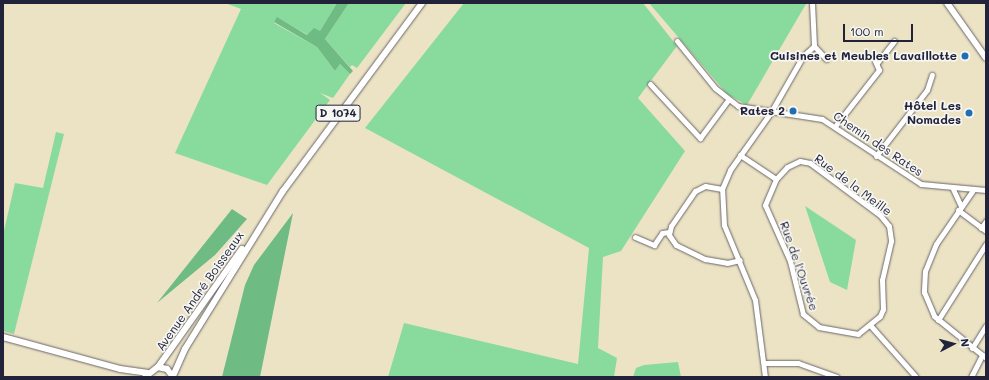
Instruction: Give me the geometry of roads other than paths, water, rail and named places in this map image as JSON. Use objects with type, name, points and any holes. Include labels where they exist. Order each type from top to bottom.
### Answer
[{"type":"main road","name":"Avenue André Boisseaux","points":[[158,367],[259,227],[312,150],[422,3]]},
{"type":"main road","points":[[947,3],[986,58]]},
{"type":"main road","name":"Avenue André Boisseaux","points":[[173,376],[259,227]]},
{"type":"main road","points":[[3,336],[120,370],[146,375],[158,367],[167,369],[173,376]]},
{"type":"main road","points":[[120,370],[134,377]]},
{"type":"street","points":[[812,3],[814,46],[826,58]]},
{"type":"street","name":"Chemin des Rates","points":[[677,41],[728,100],[744,109],[816,117],[836,125],[876,156],[921,184],[953,189],[986,190]]},
{"type":"street","points":[[836,125],[879,70],[876,62],[894,41]]},
{"type":"street","points":[[765,377],[755,300],[722,218],[722,190],[740,155],[771,112],[796,65],[814,46]]},
{"type":"street","points":[[876,156],[927,90],[932,75]]},
{"type":"street","points":[[650,84],[700,138],[728,100]]},
{"type":"street","points":[[740,155],[776,180]]},
{"type":"street","name":"Rue de la Meille","points":[[776,180],[794,163],[810,163],[887,223],[892,238],[883,274],[883,309],[870,325]]},
{"type":"street","name":"Rue de l'Ouvrée","points":[[776,180],[765,205],[790,261],[803,314],[815,325],[849,335],[870,325]]},
{"type":"street","points":[[635,237],[654,245],[662,233],[669,232],[695,191],[705,186],[722,190]]},
{"type":"street","points":[[953,189],[960,208],[984,230],[986,221]]},
{"type":"street","points":[[971,377],[984,357],[938,320],[925,300],[924,281],[936,244],[973,190]]},
{"type":"street","points":[[669,232],[673,243],[694,255],[720,262],[740,260]]},
{"type":"street","points":[[938,320],[986,244]]},
{"type":"street","points":[[870,325],[916,377]]},
{"type":"street","points":[[972,348],[986,326]]},
{"type":"street","points":[[764,363],[798,363],[837,377]]},
{"type":"place","name":"Cuisines et Meubles Lavaillotte","points":[[965,56]]},
{"type":"place","name":"Rates 2","points":[[793,111]]},
{"type":"place","name":"Hôtel Les Nomades","points":[[969,113]]}]
